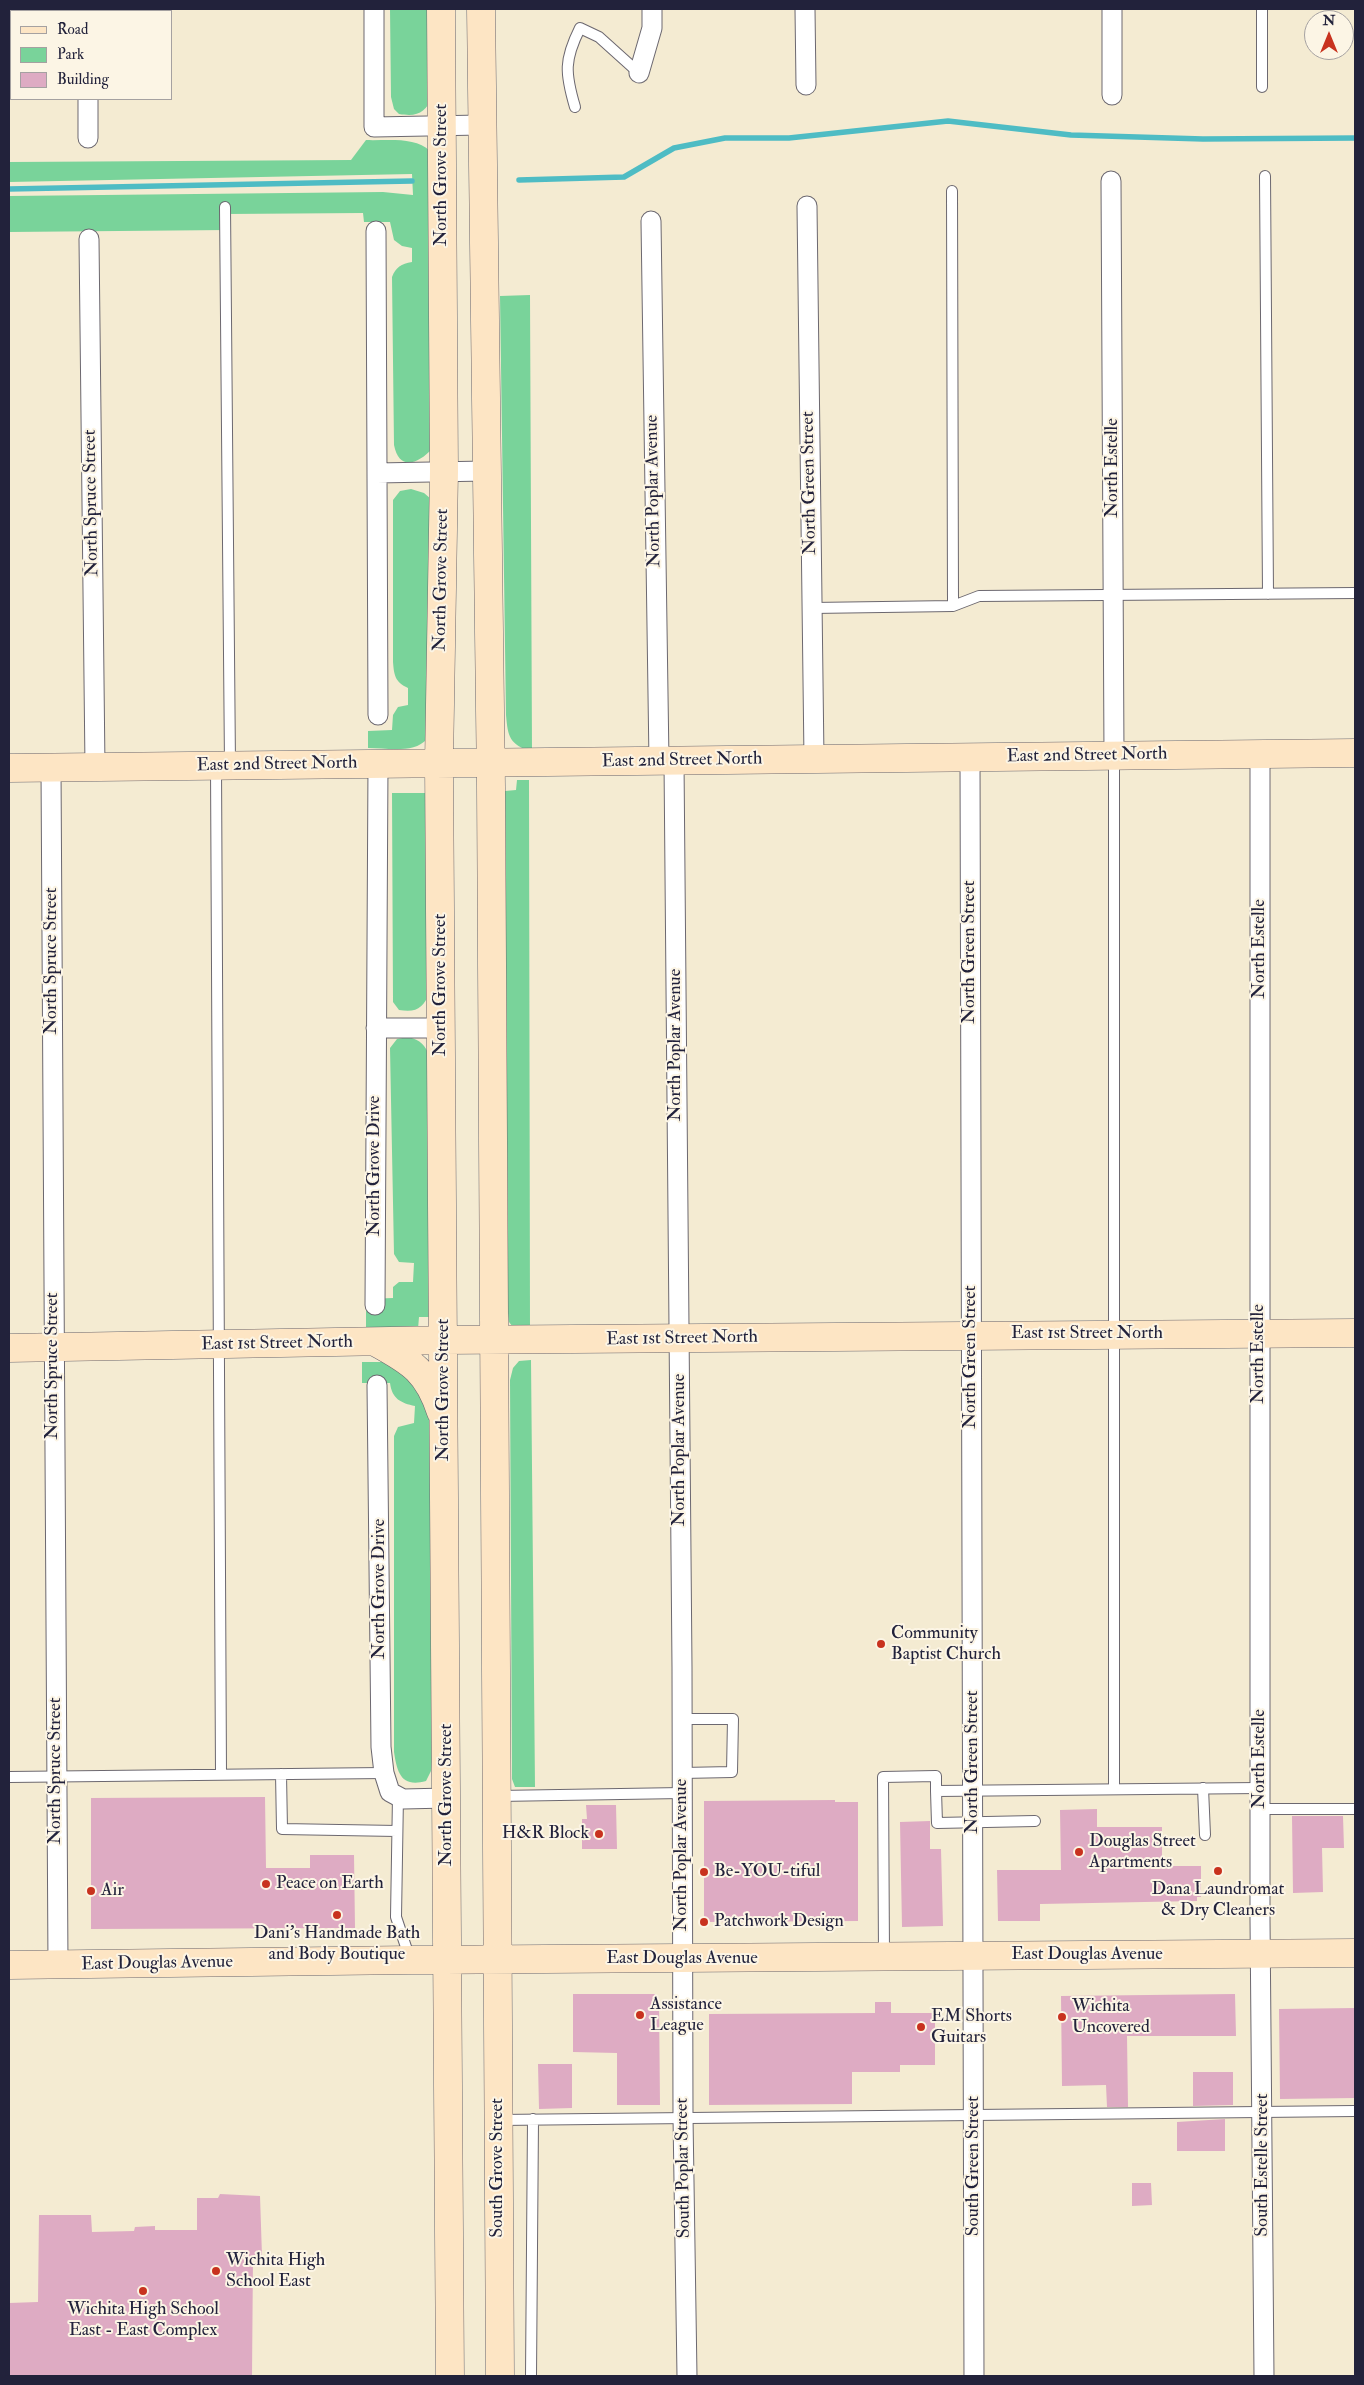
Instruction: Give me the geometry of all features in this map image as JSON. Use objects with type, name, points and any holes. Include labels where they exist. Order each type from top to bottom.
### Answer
[{"type":"street","points":[[374,9],[374,127],[481,125]]},
{"type":"street","name":"North Grove Street","points":[[441,9],[444,472],[439,763],[448,1960]]},
{"type":"street","points":[[481,9],[481,125],[491,762],[497,1960]]},
{"type":"street","points":[[638,73],[652,28],[652,9]]},
{"type":"street","points":[[805,9],[806,85]]},
{"type":"street","points":[[1112,9],[1112,95]]},
{"type":"street","points":[[88,100],[88,138]]},
{"type":"street","name":"North Estelle","points":[[1111,181],[1114,756]]},
{"type":"street","name":"North Green Street","points":[[807,206],[814,759]]},
{"type":"street","name":"North Poplar Avenue","points":[[651,221],[679,1339],[682,1959]]},
{"type":"street","points":[[376,231],[378,715]]},
{"type":"street","name":"North Spruce Street","points":[[89,239],[95,767]]},
{"type":"street","points":[[377,473],[486,470]]},
{"type":"street","name":"East 2nd Street North","points":[[9,768],[1355,753]]},
{"type":"street","name":"North Estelle","points":[[1260,754],[1260,1954]]},
{"type":"street","name":"North Green Street","points":[[970,757],[973,1956]]},
{"type":"street","name":"North Grove Drive","points":[[375,1305],[378,764]]},
{"type":"street","name":"North Spruce Street","points":[[51,768],[55,1776],[58,1965]]},
{"type":"street","points":[[376,1028],[441,1028]]},
{"type":"street","name":"East 1st Street North","points":[[9,1348],[377,1343],[444,1340],[1355,1333]]},
{"type":"street","points":[[377,1343],[408,1359],[428,1381],[436,1397],[444,1425]]},
{"type":"street","name":"North Grove Drive","points":[[377,1385],[381,1747],[384,1773],[394,1794]]},
{"type":"street","points":[[394,1794],[403,1799],[447,1798]]},
{"type":"street","name":"South Estelle Street","points":[[1260,1954],[1264,2376]]},
{"type":"street","name":"East Douglas Avenue","points":[[9,1965],[411,1960],[1355,1954]]},
{"type":"street","name":"South Green Street","points":[[973,1956],[974,2376]]},
{"type":"street","name":"South Poplar Street","points":[[682,1959],[687,2376]]},
{"type":"street","points":[[448,1960],[450,2376]]},
{"type":"street","name":"South Grove Street","points":[[497,1960],[500,2376]]},
{"type":"lane","points":[[1262,9],[1262,87]]},
{"type":"lane","points":[[575,107],[566,78],[570,48],[580,28],[599,37],[638,73]]},
{"type":"lane","points":[[1265,176],[1268,594]]},
{"type":"lane","points":[[952,191],[953,606]]},
{"type":"lane","points":[[221,1774],[220,1345],[225,207]]},
{"type":"lane","points":[[812,608],[953,606],[979,596],[1355,593]]},
{"type":"lane","points":[[1114,756],[1114,1788]]},
{"type":"lane","points":[[682,1719],[733,1719],[732,1772],[682,1773]]},
{"type":"lane","points":[[9,1777],[384,1773]]},
{"type":"lane","points":[[281,1774],[282,1829],[397,1831]]},
{"type":"lane","points":[[884,1957],[883,1777],[936,1776],[937,1823],[1034,1821]]},
{"type":"lane","points":[[1203,1788],[1205,1835]]},
{"type":"lane","points":[[936,1791],[1260,1788]]},
{"type":"lane","points":[[496,1796],[682,1793]]},
{"type":"lane","points":[[394,1794],[397,1831],[396,1917],[411,1960]]},
{"type":"lane","points":[[1260,1809],[1355,1809]]},
{"type":"lane","points":[[498,2120],[1355,2111]]},
{"type":"lane","points":[[531,2376],[533,2119]]},
{"type":"green space","points":[[390,9],[432,9],[433,96],[424,110],[416,114],[399,114],[394,109],[391,97]]},
{"type":"green space","points":[[366,140],[408,141],[424,146],[430,151],[432,449],[415,461],[405,462],[400,459],[394,445],[392,277],[399,266],[412,262],[412,248],[402,246],[394,240],[390,222],[364,222],[363,213],[227,214],[228,230],[9,232],[9,196],[383,192],[413,195],[412,174],[9,182],[9,162],[351,160]]},
{"type":"green space","points":[[530,295],[532,752],[514,743],[511,739],[506,715],[500,296]]},
{"type":"green space","points":[[411,489],[424,493],[431,499],[427,739],[415,747],[392,749],[368,748],[368,731],[392,730],[393,715],[398,707],[408,705],[408,688],[396,678],[393,662],[393,500],[400,491]]},
{"type":"green space","points":[[517,780],[529,780],[530,1333],[516,1331],[509,1322],[508,1313],[505,791],[516,790]]},
{"type":"green space","points":[[392,793],[429,793],[430,992],[422,1006],[410,1011],[399,1010],[393,1002]]},
{"type":"green space","points":[[408,1037],[422,1044],[430,1057],[432,1317],[419,1317],[418,1329],[366,1329],[366,1299],[393,1298],[393,1287],[399,1282],[413,1282],[414,1263],[399,1262],[394,1254],[390,1048],[397,1039]]},
{"type":"green space","points":[[531,1360],[535,1787],[515,1787],[512,1779],[510,1380],[513,1368],[519,1361]]},
{"type":"green space","points":[[362,1362],[394,1362],[419,1385],[430,1417],[432,1434],[432,1760],[431,1771],[426,1781],[418,1783],[411,1782],[402,1777],[394,1752],[394,1436],[398,1427],[414,1423],[415,1406],[395,1397],[390,1383],[362,1383]]},
{"type":"building","points":[[265,1797],[266,1868],[310,1868],[310,1855],[354,1855],[355,1928],[91,1929],[91,1798]]},
{"type":"building","points":[[835,1800],[835,1802],[858,1802],[858,1921],[704,1922],[704,1801]]},
{"type":"building","name":"H&R Block","points":[[586,1805],[616,1805],[617,1849],[582,1849],[582,1819],[587,1819]]},
{"type":"building","points":[[1097,1809],[1097,1827],[1162,1827],[1162,1860],[1166,1860],[1166,1866],[1201,1866],[1201,1897],[1197,1897],[1197,1901],[1040,1904],[1040,1921],[998,1921],[997,1870],[1061,1870],[1060,1810]]},
{"type":"building","points":[[1292,1816],[1343,1816],[1344,1848],[1322,1848],[1323,1892],[1293,1893]]},
{"type":"building","points":[[930,1821],[930,1849],[941,1849],[943,1926],[902,1927],[900,1822]]},
{"type":"building","points":[[573,1994],[656,1994],[659,1998],[660,2105],[617,2105],[617,2053],[573,2052]]},
{"type":"building","points":[[1235,1994],[1236,2036],[1127,2036],[1128,2107],[1107,2107],[1106,2085],[1062,2086],[1061,1996]]},
{"type":"building","points":[[875,2002],[891,2002],[891,2013],[935,2013],[935,2065],[900,2065],[900,2072],[852,2072],[852,2104],[709,2105],[709,2014],[875,2013]]},
{"type":"building","points":[[1355,2008],[1355,2098],[1280,2099],[1279,2009]]},
{"type":"building","points":[[538,2064],[572,2064],[572,2108],[539,2109]]},
{"type":"building","points":[[1193,2072],[1233,2072],[1233,2105],[1193,2106]]},
{"type":"building","points":[[1225,2119],[1225,2151],[1177,2151],[1177,2122]]},
{"type":"building","points":[[1132,2183],[1151,2183],[1152,2205],[1132,2206]]},
{"type":"building","name":"Wichita High School East - East Complex","points":[[220,2194],[260,2196],[262,2256],[253,2255],[252,2376],[9,2376],[9,2303],[38,2302],[39,2215],[91,2215],[92,2232],[134,2231],[135,2227],[155,2226],[155,2230],[197,2230],[197,2198],[218,2198]]},
{"type":"waterway","points":[[519,180],[624,177],[674,148],[725,138],[789,138],[948,121],[1071,135],[1203,139],[1355,138]]},
{"type":"waterway","points":[[9,189],[412,181]]},
{"type":"place","name":"Community Baptist Church","points":[[881,1644]]},
{"type":"place","name":"H&R Block","points":[[599,1834]]},
{"type":"place","name":"Douglas Street Apartments","points":[[1079,1852]]},
{"type":"place","name":"Dana Laundromat & Dry Cleaners","points":[[1218,1871]]},
{"type":"place","name":"Be-YOU-tiful","points":[[704,1872]]},
{"type":"place","name":"Peace on Earth","points":[[266,1884]]},
{"type":"place","name":"Air","points":[[91,1891]]},
{"type":"place","name":"Dani's Handmade Bath and Body Boutique","points":[[337,1915]]},
{"type":"place","name":"Patchwork Design","points":[[704,1922]]},
{"type":"place","name":"Assistance League","points":[[640,2015]]},
{"type":"place","name":"Wichita Uncovered","points":[[1062,2017]]},
{"type":"place","name":"EM Shorts Guitars","points":[[921,2027]]},
{"type":"place","name":"Wichita High School East","points":[[216,2271]]},
{"type":"place","name":"Wichita High School East - East Complex","points":[[143,2291]]}]
